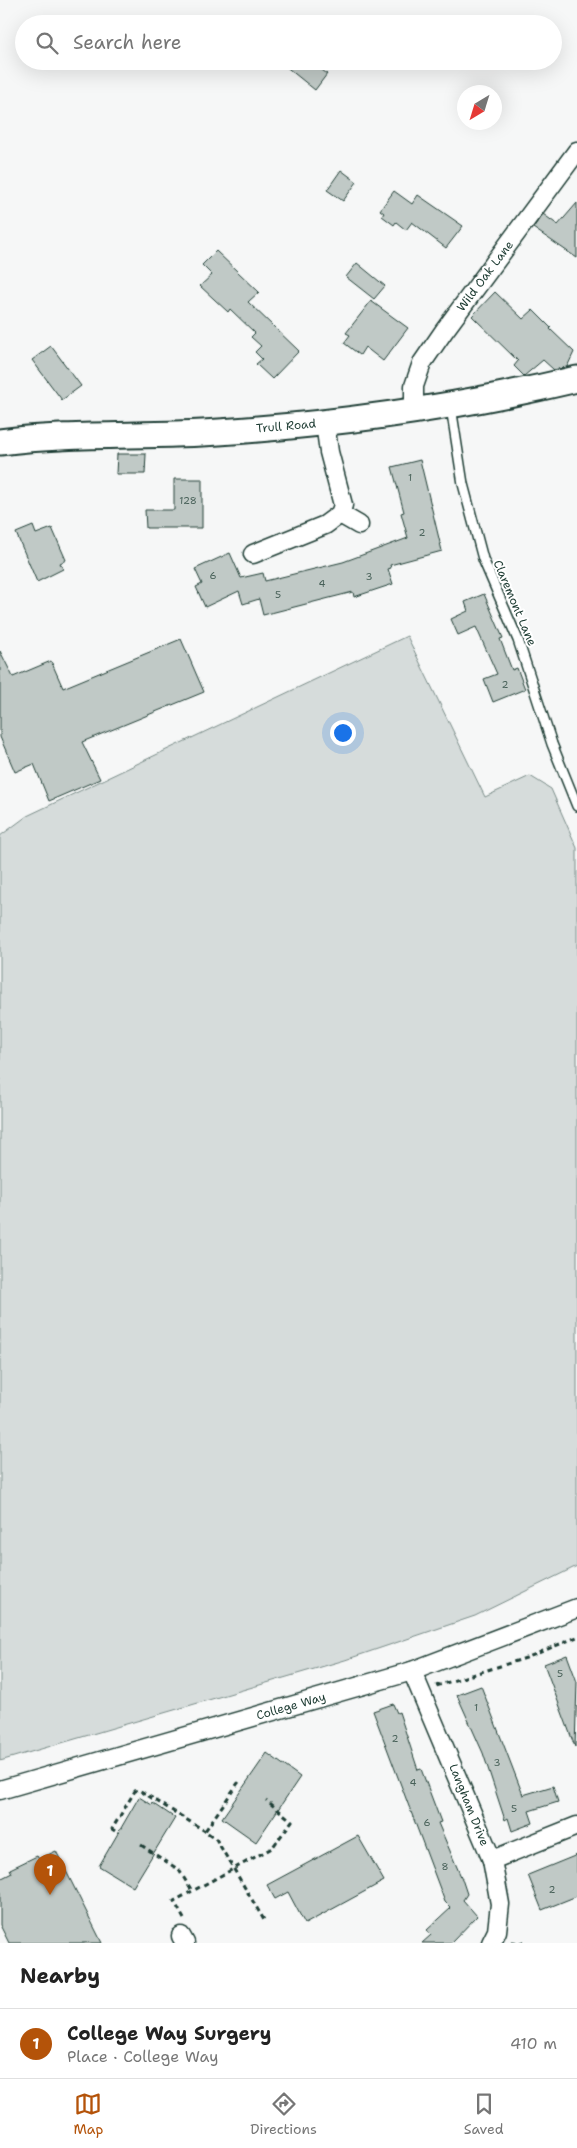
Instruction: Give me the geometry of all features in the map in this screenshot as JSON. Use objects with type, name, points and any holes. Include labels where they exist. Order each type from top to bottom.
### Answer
[{"type":"street","name":"Wild Oak Lane","points":[[414,409],[414,386],[422,363],[577,151]]},
{"type":"street","name":"Trull Road","points":[[0,442],[217,432],[325,423],[450,404],[572,380]]},
{"type":"street","points":[[253,554],[325,525],[340,514],[343,505],[329,452],[325,423]]},
{"type":"street","points":[[340,514],[359,524]]},
{"type":"street","name":"College Way","points":[[0,1790],[412,1671],[577,1608]]},
{"type":"street","name":"Langham Drive","points":[[412,1671],[492,1860],[500,1904],[497,1931],[491,1943]]},
{"type":"street","points":[[492,1860],[577,1826]]},
{"type":"lane","name":"Claremont Lane","points":[[450,404],[463,484],[483,559],[518,640],[552,744],[577,806]]},
{"type":"path","points":[[422,1691],[448,1681],[526,1658],[577,1637]]},
{"type":"path","points":[[205,1831],[238,1783],[240,1784]]},
{"type":"path","points":[[115,1830],[112,1829],[135,1790],[139,1790],[216,1839],[264,1920]]},
{"type":"path","points":[[183,1940],[186,1923],[174,1901],[272,1848],[292,1821],[266,1800]]},
{"type":"path","points":[[141,1845],[179,1870],[192,1891]]},
{"type":"shaded area","points":[[407,636],[485,797],[530,776],[551,789],[577,848],[577,1566],[475,1616],[345,1660],[0,1761],[0,836],[27,816]]},
{"type":"building","points":[[290,70],[322,70],[327,74],[315,90]]},
{"type":"building","points":[[341,170],[357,182],[343,201],[327,190]]},
{"type":"building","points":[[394,191],[412,204],[418,195],[463,226],[446,248],[412,222],[406,230],[396,222],[394,225],[382,216],[384,213],[380,210]]},
{"type":"building","points":[[577,203],[577,258],[533,228],[543,214],[558,225]]},
{"type":"building","points":[[216,251],[259,292],[248,302],[299,351],[272,379],[256,364],[262,359],[255,352],[261,346],[251,337],[255,333],[230,309],[228,312],[200,286],[212,275],[202,265]]},
{"type":"building","points":[[357,263],[385,286],[374,299],[346,277]]},
{"type":"building","points":[[495,292],[523,319],[533,310],[551,328],[574,352],[567,367],[554,370],[543,360],[524,376],[514,366],[518,361],[472,316]]},
{"type":"building","points":[[371,301],[408,328],[383,361],[365,347],[360,355],[344,343],[350,335],[346,333]]},
{"type":"building","points":[[51,346],[81,386],[62,400],[32,360]]},
{"type":"building","points":[[117,454],[146,454],[145,474],[116,474]]},
{"type":"building","points":[[420,460],[442,551],[390,565],[391,568],[388,569],[393,584],[354,597],[353,592],[263,615],[259,599],[243,604],[239,591],[205,607],[196,587],[202,584],[195,569],[230,553],[241,578],[263,573],[265,581],[343,562],[408,538],[401,513],[404,512],[392,467]]},
{"type":"building","points":[[174,479],[202,479],[202,528],[146,528],[145,510],[174,510]]},
{"type":"building","points":[[33,526],[36,534],[52,528],[66,560],[60,563],[63,569],[37,582],[16,533]]},
{"type":"building","points":[[484,594],[503,638],[500,639],[512,670],[517,668],[525,689],[493,702],[484,679],[497,674],[476,627],[458,635],[451,619],[468,611],[465,602]]},
{"type":"building","points":[[181,639],[204,692],[82,742],[100,779],[49,801],[34,764],[15,772],[0,737],[0,651],[13,677],[51,661],[63,688]]},
{"type":"building","points":[[567,1655],[577,1682],[575,1747],[544,1664]]},
{"type":"building","points":[[481,1686],[523,1795],[553,1786],[558,1802],[529,1811],[533,1823],[512,1831],[508,1818],[505,1820],[483,1753],[457,1695]]},
{"type":"building","points":[[393,1704],[397,1713],[399,1712],[418,1770],[421,1769],[441,1822],[438,1823],[462,1879],[467,1894],[463,1900],[477,1916],[451,1943],[422,1943],[431,1935],[427,1930],[451,1908],[445,1902],[373,1711]]},
{"type":"building","points":[[267,1753],[300,1777],[256,1842],[222,1818]]},
{"type":"building","points":[[139,1797],[152,1805],[153,1803],[175,1818],[133,1887],[99,1866]]},
{"type":"building","points":[[358,1836],[384,1881],[305,1924],[288,1892],[275,1899],[267,1885]]},
{"type":"building","points":[[56,1851],[102,1943],[9,1943],[0,1925],[0,1879],[12,1873],[10,1869],[37,1856],[39,1859]]},
{"type":"building","points":[[577,1855],[577,1896],[542,1910],[528,1875]]},
{"type":"place","name":"College Way Surgery","points":[[50,1895]]}]
